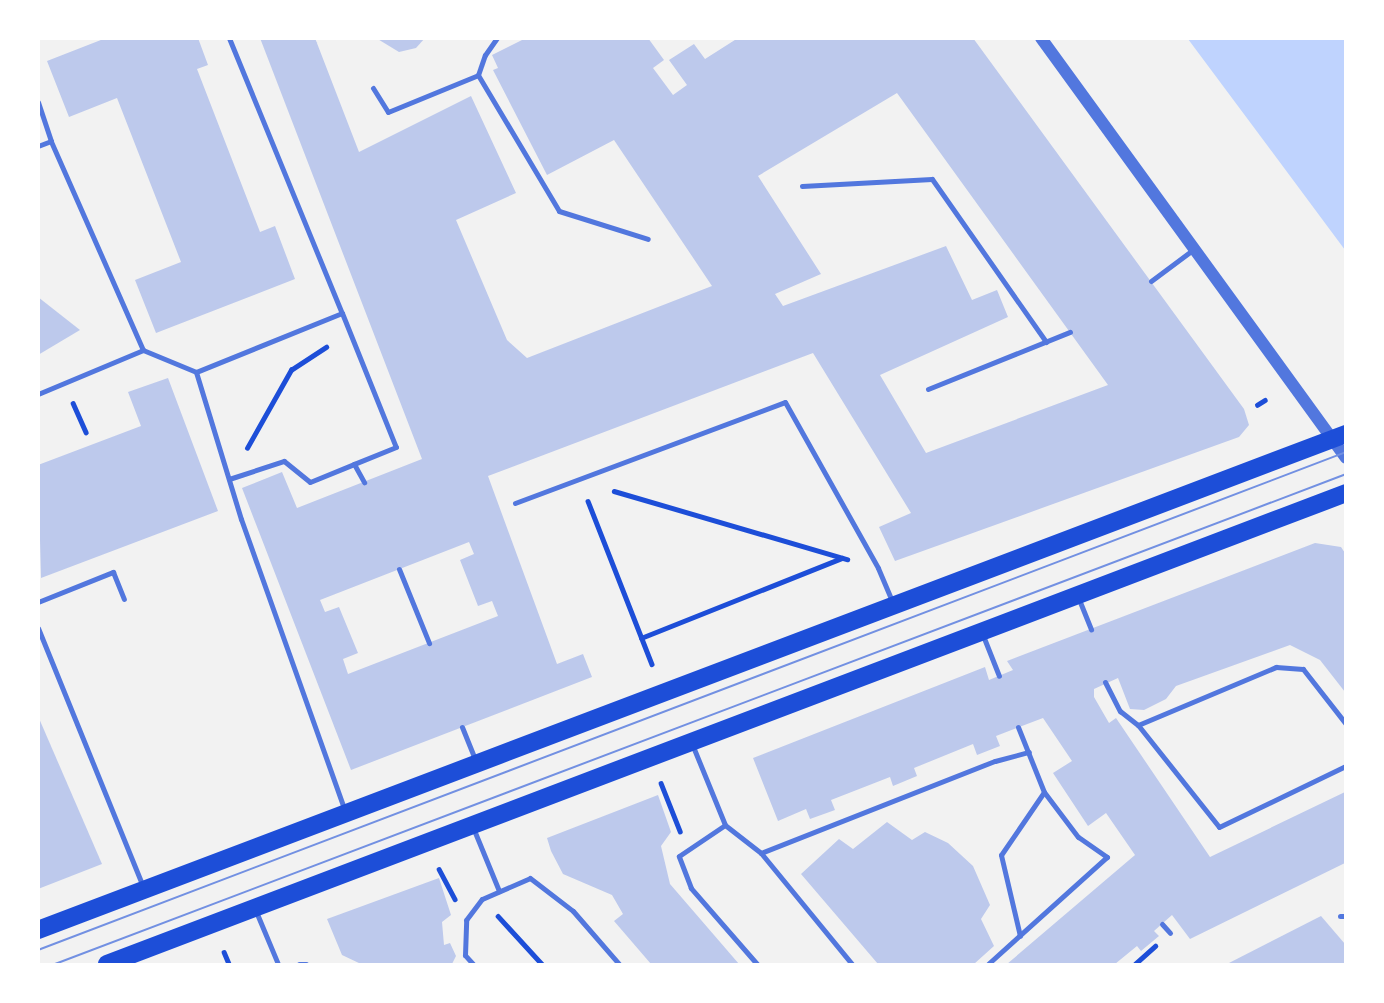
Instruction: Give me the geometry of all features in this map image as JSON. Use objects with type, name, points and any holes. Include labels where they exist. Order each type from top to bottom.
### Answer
[{"type":"main road","points":[[38,930],[1339,436]]},
{"type":"main road","points":[[107,964],[1346,493]]},
{"type":"street","points":[[1041,38],[1194,249],[1339,436],[1346,458]]},
{"type":"lane","points":[[229,38],[396,447],[310,482],[284,461],[229,479]]},
{"type":"lane","points":[[373,88],[388,112],[478,75],[497,38]]},
{"type":"lane","points":[[478,75],[559,211],[648,239]]},
{"type":"lane","points":[[38,102],[51,141],[143,350],[196,372],[342,313]]},
{"type":"lane","points":[[38,146],[51,141]]},
{"type":"lane","points":[[802,186],[932,179],[1046,342]]},
{"type":"lane","points":[[1151,282],[1194,249]]},
{"type":"lane","points":[[928,389],[1070,332]]},
{"type":"lane","points":[[38,394],[143,350]]},
{"type":"lane","points":[[196,372],[229,479],[346,814]]},
{"type":"lane","points":[[515,503],[580,481],[785,402],[878,568],[894,606]]},
{"type":"lane","points":[[354,464],[364,482]]},
{"type":"lane","points":[[398,569],[429,643]]},
{"type":"lane","points":[[38,602],[113,572],[124,599]]},
{"type":"lane","points":[[1076,595],[1091,630]]},
{"type":"lane","points":[[38,628],[144,890]]},
{"type":"lane","points":[[981,631],[999,676]]},
{"type":"lane","points":[[1138,725],[1276,667],[1303,669],[1346,724]]},
{"type":"lane","points":[[1105,682],[1119,711],[1138,725],[1219,827],[1346,766]]},
{"type":"lane","points":[[462,727],[477,764]]},
{"type":"lane","points":[[988,964],[1107,857],[1078,837],[1044,792],[1018,727]]},
{"type":"lane","points":[[691,742],[725,825],[761,853],[852,964]]},
{"type":"lane","points":[[761,853],[995,761],[1029,752]]},
{"type":"lane","points":[[1020,936],[1001,855],[1044,792]]},
{"type":"lane","points":[[472,825],[499,891]]},
{"type":"lane","points":[[725,825],[679,856],[691,888],[757,964]]},
{"type":"lane","points":[[473,964],[465,955],[466,920],[482,900],[530,878],[573,911],[619,964]]},
{"type":"lane","points":[[255,908],[278,964]]},
{"type":"lane","points":[[1162,924],[1170,933]]},
{"type":"lane","points":[[299,964],[306,964]]},
{"type":"path","points":[[229,479],[291,370],[349,332]]},
{"type":"path","points":[[64,383],[86,432]]},
{"type":"path","points":[[1257,405],[1265,400]]},
{"type":"path","points":[[580,481],[878,568]]},
{"type":"path","points":[[580,481],[652,664]]},
{"type":"path","points":[[641,638],[843,558]]},
{"type":"path","points":[[661,783],[688,851]]},
{"type":"path","points":[[439,869],[466,920]]},
{"type":"path","points":[[482,900],[542,964]]},
{"type":"path","points":[[224,952],[229,964]]},
{"type":"water","points":[[1188,39],[1345,39],[1345,250],[1264,141]]},
{"type":"building","points":[[106,38],[198,38],[208,65],[197,69],[260,232],[275,226],[295,279],[156,333],[135,280],[181,262],[117,98],[69,117],[47,61]]},
{"type":"building","points":[[260,38],[315,38],[359,152],[471,96],[516,193],[456,220],[507,340],[527,358],[712,286],[614,140],[547,175],[493,70],[498,68],[492,55],[526,38],[648,38],[664,60],[653,68],[673,95],[687,85],[669,60],[694,44],[705,59],[738,38],[973,38],[1244,409],[1249,425],[1239,437],[895,561],[879,527],[911,513],[813,353],[488,476],[557,664],[583,654],[592,677],[351,770],[242,488],[282,472],[297,508],[422,459]],"holes":[[[897,93],[1108,385],[926,453],[880,375],[1008,317],[997,290],[972,300],[946,246],[783,306],[775,294],[821,274],[758,176]],[[469,542],[474,554],[460,560],[478,606],[492,601],[498,616],[348,674],[343,659],[358,653],[339,607],[325,612],[320,600]]]},
{"type":"building","points":[[376,38],[425,38],[416,48],[399,52]]},
{"type":"building","points":[[38,297],[80,330],[38,355]]},
{"type":"building","points":[[168,378],[218,511],[41,578],[38,465],[141,426],[128,392]]},
{"type":"building","points":[[1315,543],[1341,547],[1345,553],[1345,692],[1320,660],[1290,645],[1176,686],[1166,699],[1144,710],[1130,709],[1118,678],[1094,689],[1094,697],[1109,723],[1116,718],[1210,857],[1345,792],[1345,863],[1190,939],[1172,915],[1154,931],[1159,936],[1141,951],[1137,946],[1115,964],[1007,964],[1135,855],[1106,813],[1088,826],[1053,773],[1072,761],[1043,718],[996,736],[1000,746],[977,755],[973,744],[914,768],[917,776],[893,786],[890,777],[831,800],[835,810],[810,819],[806,809],[778,821],[753,758],[985,667],[989,680],[1013,670],[1007,661]]},
{"type":"building","points":[[38,716],[102,864],[38,889]]},
{"type":"building","points":[[658,795],[671,832],[661,846],[670,884],[739,964],[651,964],[614,921],[623,914],[612,895],[563,874],[551,851],[547,838]]},
{"type":"building","points":[[887,822],[912,840],[925,832],[948,843],[973,866],[990,905],[981,919],[994,946],[974,964],[878,964],[801,874],[839,839],[853,849]]},
{"type":"building","points":[[439,878],[451,915],[442,922],[444,945],[450,943],[456,956],[452,964],[361,964],[342,955],[327,919]]},
{"type":"building","points":[[1321,916],[1345,944],[1345,964],[1227,964]]},
{"type":"tram line","points":[[38,950],[1346,452]]},
{"type":"tram line","points":[[55,964],[1346,474]]}]
